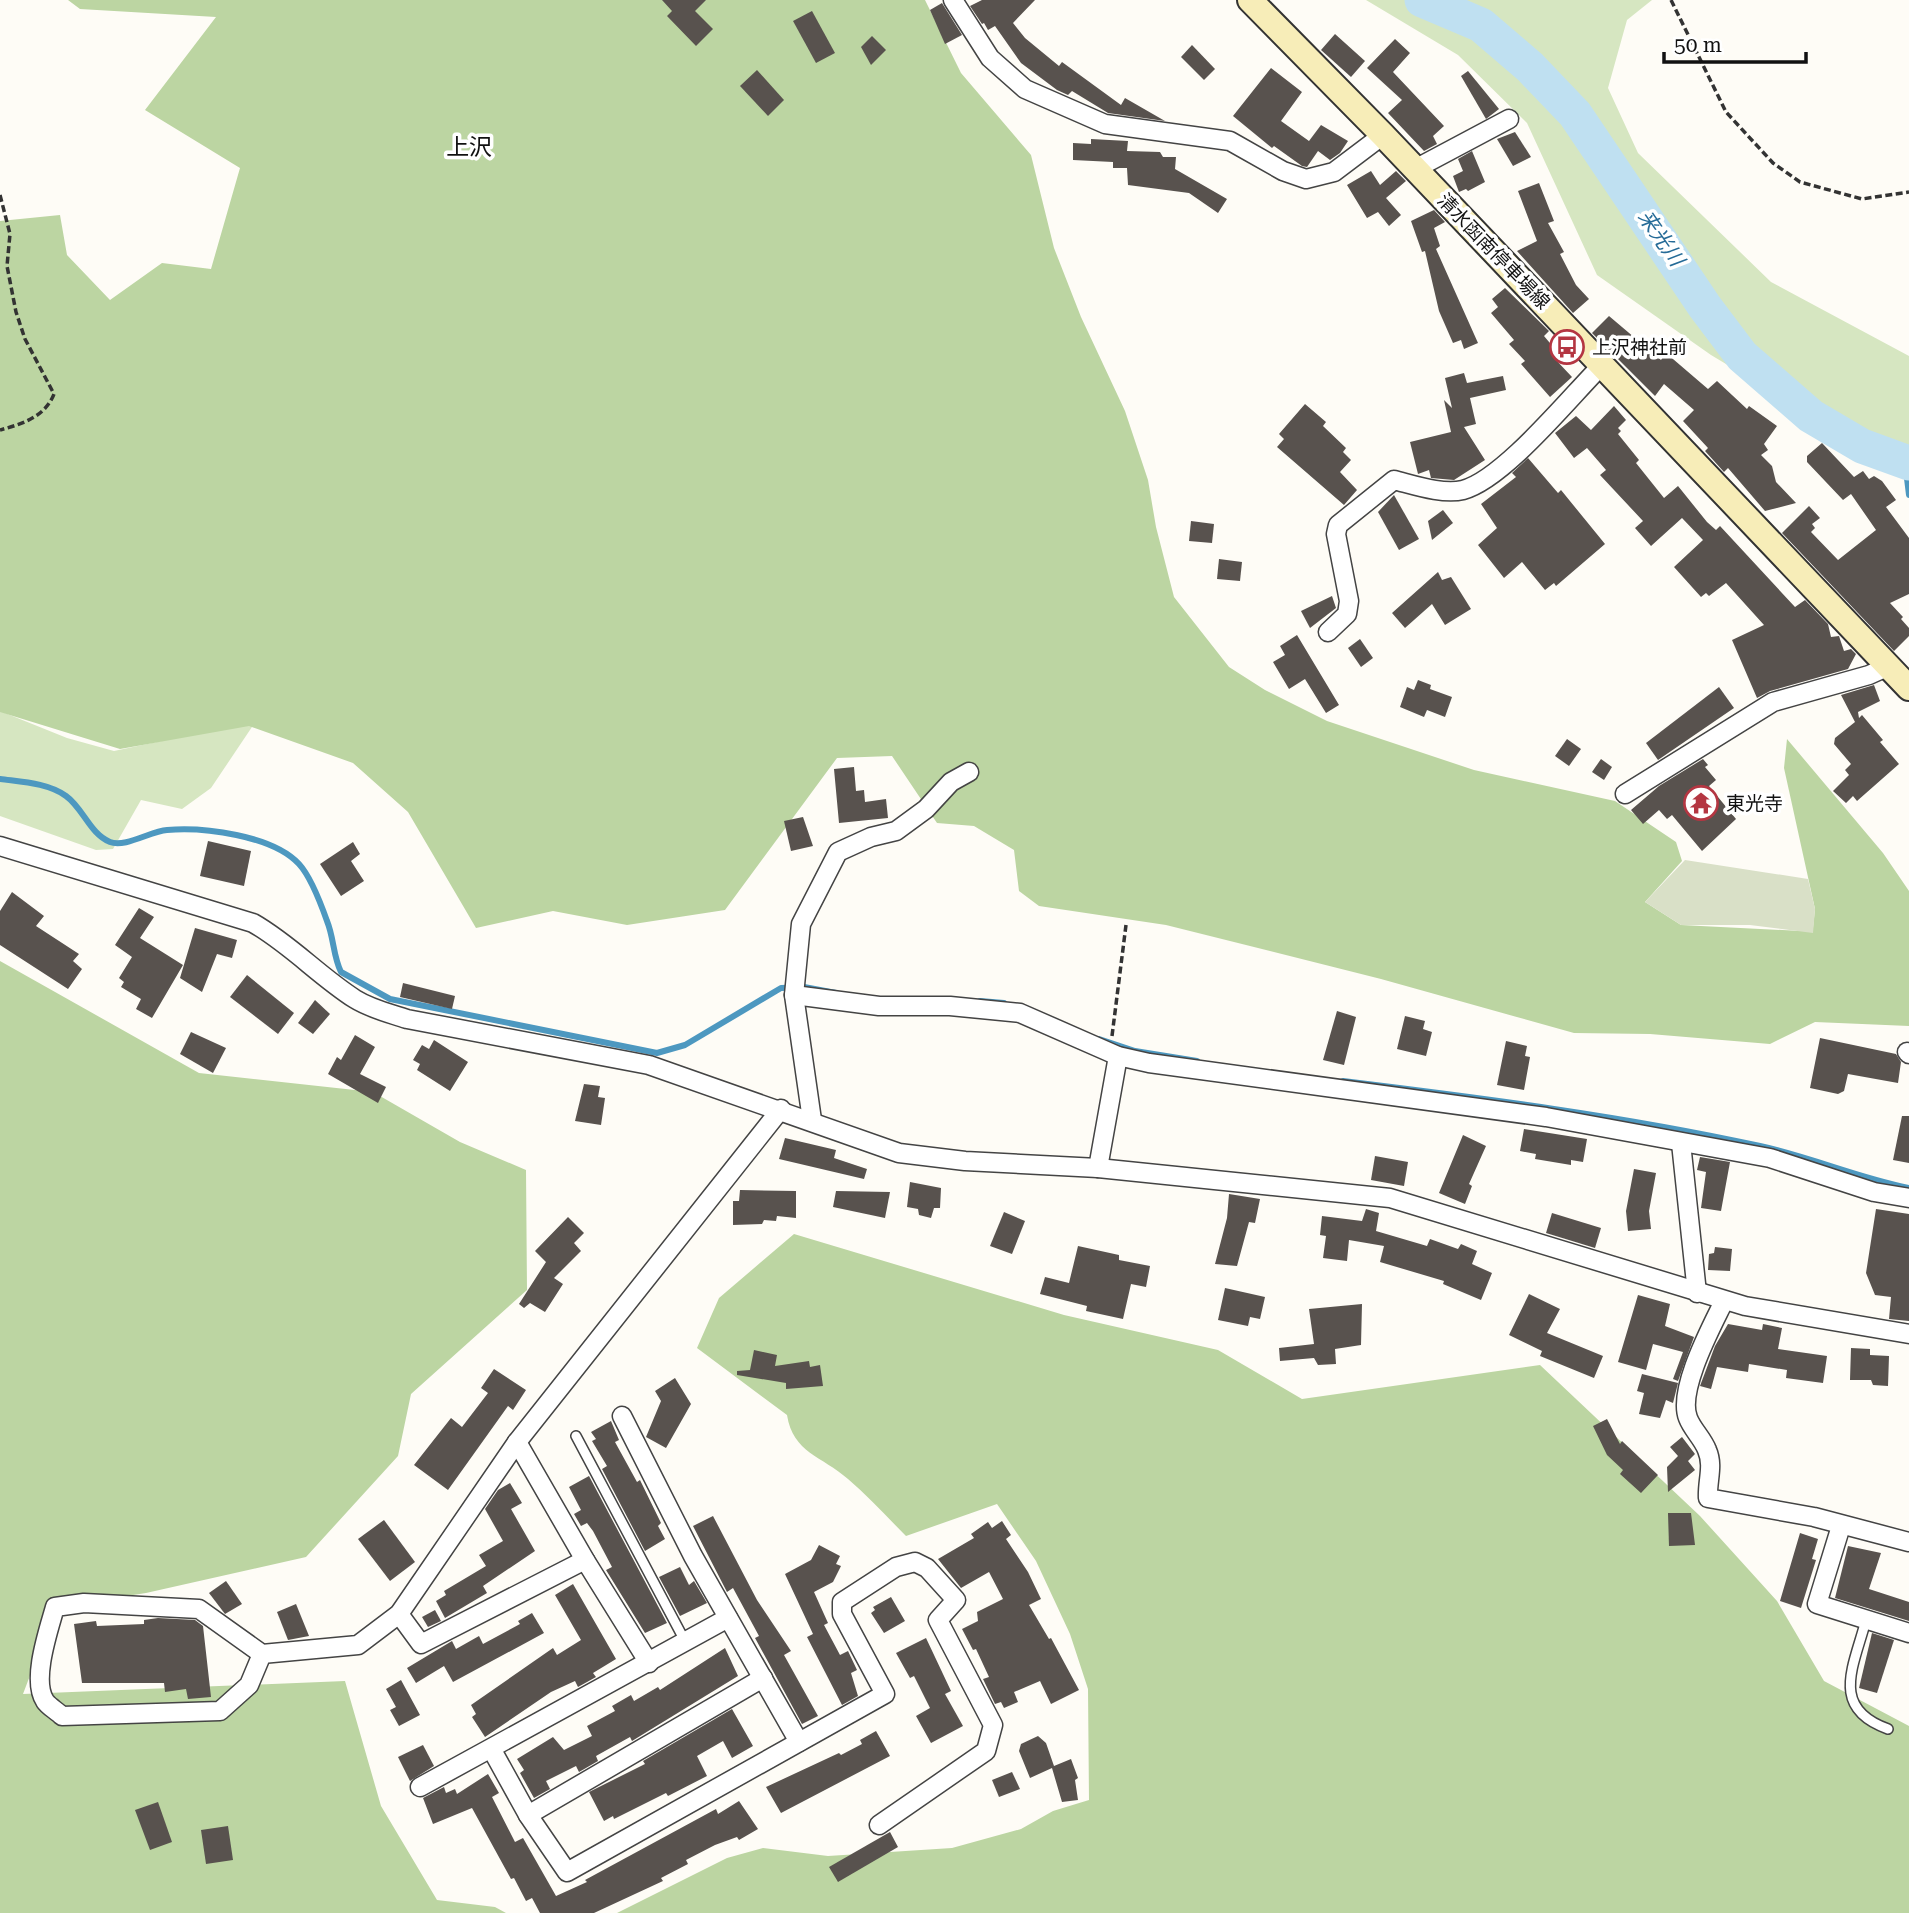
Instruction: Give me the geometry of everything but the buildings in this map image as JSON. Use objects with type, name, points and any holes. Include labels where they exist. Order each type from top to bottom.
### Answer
[{"type":"main road","name":"清水函南停車場線","points":[[1250,0],[1383,135],[1909,688]]},
{"type":"street","points":[[953,0],[990,58],[1025,89],[1105,124],[1230,141],[1283,171],[1306,179],[1334,172],[1383,135]]},
{"type":"street","points":[[1415,169],[1509,119]]},
{"type":"street","points":[[1328,632],[1347,614],[1349,601],[1336,534],[1338,525],[1394,480],[1455,491],[1474,486],[1511,459],[1602,365]]},
{"type":"street","points":[[1625,794],[1773,702],[1869,675],[1889,666]]},
{"type":"street","points":[[812,1120],[794,995],[801,924],[838,852],[871,837],[896,831],[926,808],[951,782],[969,772]]},
{"type":"street","points":[[0,846],[253,923],[274,934],[355,999],[371,1007],[407,1019],[649,1065],[781,1109],[899,1153],[945,1160],[1098,1168],[1390,1198],[1724,1301],[1909,1334]]},
{"type":"street","points":[[794,995],[865,1005],[950,1006],[1020,1013],[1112,1053],[1149,1063],[1534,1115],[1770,1158],[1874,1192],[1909,1198]]},
{"type":"street","points":[[1098,1168],[1112,1053]]},
{"type":"street","points":[[262,1654],[249,1685],[220,1711],[62,1716],[44,1700],[41,1687],[41,1657],[55,1607],[83,1602],[199,1609],[262,1654],[358,1645],[399,1614],[517,1442],[781,1109]]},
{"type":"street","points":[[1681,1143],[1697,1293]]},
{"type":"street","points":[[1724,1301],[1690,1377],[1687,1409],[1687,1418],[1707,1449],[1712,1464],[1708,1498],[1814,1517],[1909,1542]]},
{"type":"street","points":[[622,1416],[692,1556],[800,1742]]},
{"type":"street","points":[[517,1442],[584,1560],[649,1663]]},
{"type":"street","points":[[1841,1525],[1817,1604],[1909,1633]]},
{"type":"street","points":[[399,1614],[421,1644],[584,1560]]},
{"type":"street","points":[[492,1750],[528,1815],[567,1872],[885,1693],[842,1614],[842,1602],[896,1567],[915,1562],[927,1568],[956,1600],[938,1620],[993,1724],[986,1751],[879,1825]]},
{"type":"street","points":[[420,1787],[729,1618]]},
{"type":"street","points":[[528,1815],[763,1678]]},
{"type":"lane","points":[[576,1436],[685,1643]]},
{"type":"lane","points":[[1867,1620],[1849,1690],[1858,1713],[1870,1723],[1888,1729]]},
{"type":"path","points":[[1671,0],[1726,112],[1773,163],[1800,182],[1862,199],[1909,192]]},
{"type":"path","points":[[0,195],[10,234],[7,266],[16,312],[25,339],[54,394],[50,406],[26,422],[0,430]]},
{"type":"path","points":[[1112,1053],[1126,925]]},
{"type":"green space","points":[[68,0],[925,0],[961,73],[1031,155],[1054,248],[1081,317],[1125,411],[1148,480],[1156,527],[1174,597],[1229,667],[1265,690],[1327,721],[1474,770],[1615,801],[1676,842],[1682,861],[1645,902],[1681,925],[1801,931],[1813,928],[1815,909],[1784,768],[1787,739],[1883,853],[1909,891],[1909,1026],[1815,1022],[1770,1044],[1650,1034],[1574,1033],[1381,979],[1166,925],[1039,906],[1019,891],[1014,850],[974,826],[937,823],[892,756],[837,758],[725,910],[627,925],[553,911],[476,928],[408,812],[353,763],[249,726],[120,749],[0,712],[0,221],[60,215],[67,255],[110,300],[162,263],[211,269],[240,168],[145,110],[216,17],[80,9]]},
{"type":"green space","points":[[1366,0],[1652,0],[1627,20],[1608,88],[1638,153],[1771,282],[1909,356],[1909,474],[1711,355],[1597,275],[1527,123],[1458,55]]},
{"type":"green space","points":[[0,711],[67,738],[114,751],[256,721],[211,788],[182,809],[141,800],[113,849],[96,850],[0,816]]},
{"type":"green space","points":[[1685,860],[1808,879],[1815,909],[1813,933],[1750,925],[1681,925],[1645,902]]},
{"type":"green space","points":[[0,961],[199,1073],[373,1092],[460,1142],[526,1170],[527,1290],[411,1394],[398,1456],[306,1557],[146,1593],[56,1607],[23,1694],[345,1681],[381,1806],[437,1900],[495,1907],[506,1913],[0,1913]]},
{"type":"green space","points":[[794,1234],[1064,1315],[1218,1350],[1302,1399],[1540,1365],[1700,1516],[1777,1601],[1824,1681],[1909,1726],[1909,1913],[617,1913],[727,1858],[763,1848],[828,1856],[952,1848],[1021,1829],[1053,1811],[1089,1800],[1088,1689],[1070,1634],[1036,1561],[997,1504],[906,1536],[848,1479],[802,1446],[790,1428],[787,1415],[697,1348],[719,1298]]},
{"type":"waterway","name":"来光川","points":[[1422,0],[1481,25],[1530,67],[1575,114],[1705,307],[1742,356],[1811,416],[1862,446],[1909,463]]},
{"type":"waterway","points":[[1905,462],[1909,495]]},
{"type":"waterway","points":[[0,779],[51,788],[66,796],[97,833],[110,842],[123,843],[167,830],[199,830],[255,840],[287,854],[303,869],[315,891],[329,927],[341,972],[390,999],[657,1053],[685,1045],[781,988],[804,987],[836,993]]},
{"type":"waterway","points":[[980,1001],[1004,1003]]},
{"type":"waterway","points":[[1099,1039],[1135,1051],[1197,1061]]},
{"type":"waterway","points":[[1343,1081],[1552,1109],[1708,1135],[1779,1151],[1909,1188]]},
{"type":"place","name":"上沢神社前","points":[[1567,347]]},
{"type":"place","name":"東光寺","points":[[1701,803]]},
{"type":"district","name":"上沢","points":[[469,147]]}]
